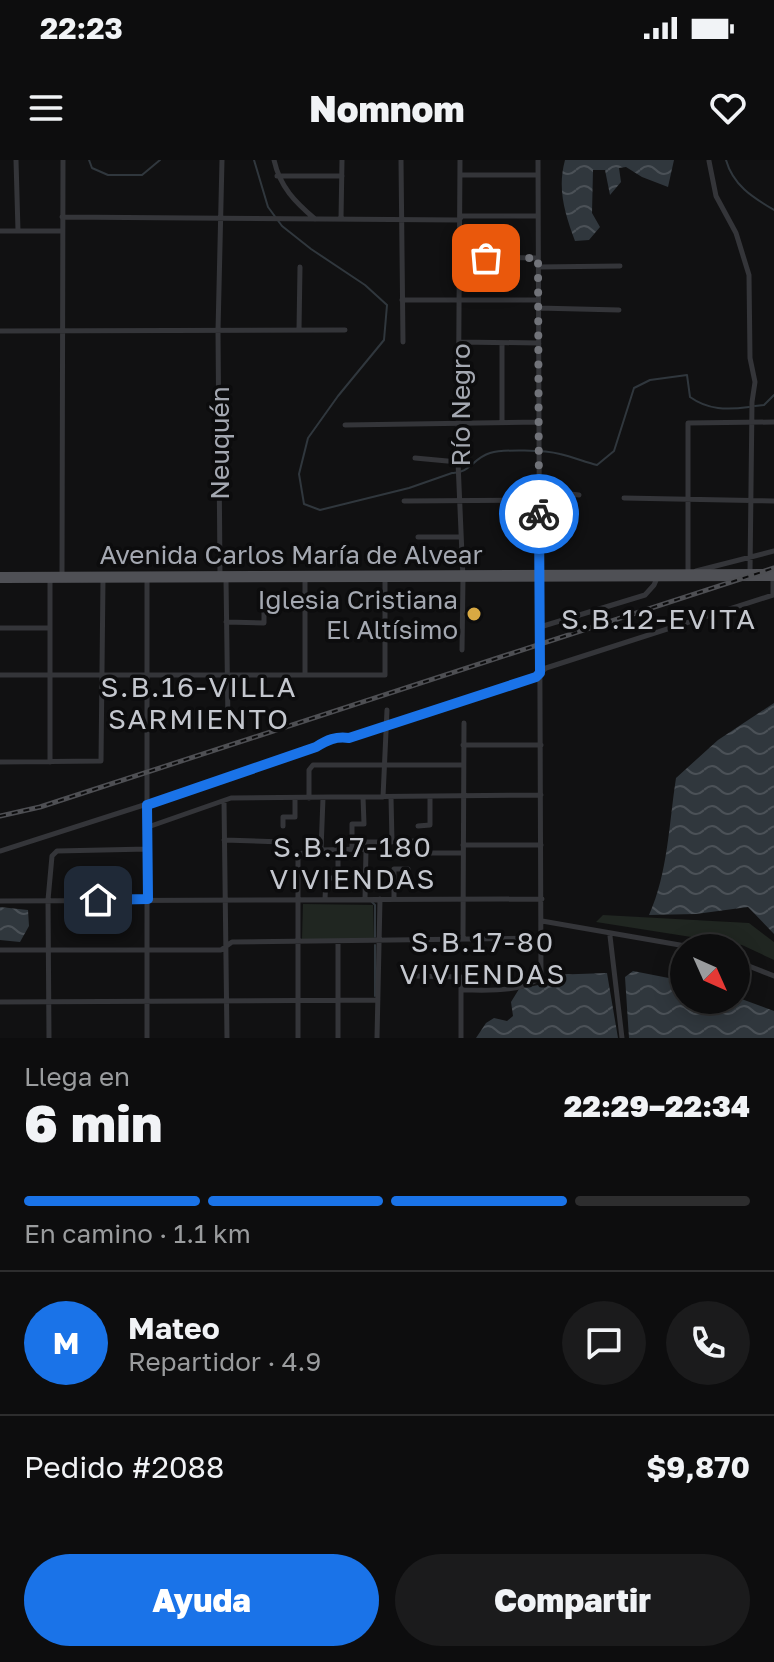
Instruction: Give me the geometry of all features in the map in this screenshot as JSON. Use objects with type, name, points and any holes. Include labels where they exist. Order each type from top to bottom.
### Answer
[{"type":"main road","name":"Avenida Carlos María de Alvear","points":[[539,576],[750,575],[774,572]]},
{"type":"main road","name":"Avenida Carlos María de Alvear","points":[[147,577],[220,574],[688,576]]},
{"type":"main road","name":"Avenida Carlos María de Alvear","points":[[750,575],[774,578]]},
{"type":"main road","name":"Avenida Carlos María de Alvear","points":[[0,578],[226,579],[305,576]]},
{"type":"main road","name":"Avenida Carlos María de Alvear","points":[[50,577],[103,577]]},
{"type":"street","points":[[16,160],[18,231]]},
{"type":"street","points":[[62,575],[63,160]]},
{"type":"street","name":"Neuquén","points":[[220,574],[218,331],[222,160]]},
{"type":"street","points":[[274,160],[284,189],[316,219]]},
{"type":"street","points":[[341,219],[342,160]]},
{"type":"street","points":[[401,160],[403,342]]},
{"type":"street","name":"Río Negro","points":[[460,160],[458,465],[463,575],[462,650]]},
{"type":"street","points":[[462,990],[506,990],[541,977],[538,160]]},
{"type":"street","points":[[709,161],[716,196],[736,233],[749,275],[750,358],[755,382],[751,422],[750,575]]},
{"type":"street","points":[[460,175],[538,175]]},
{"type":"street","points":[[277,176],[342,176]]},
{"type":"street","points":[[294,218],[301,207]]},
{"type":"street","points":[[62,217],[459,220],[462,216],[538,216]]},
{"type":"street","points":[[0,231],[62,231]]},
{"type":"street","points":[[460,257],[538,258]]},
{"type":"street","points":[[538,267],[620,266]]},
{"type":"street","points":[[299,330],[300,267]]},
{"type":"street","points":[[402,300],[538,300]]},
{"type":"street","points":[[538,308],[619,310]]},
{"type":"street","points":[[0,331],[345,330]]},
{"type":"street","points":[[460,342],[539,343]]},
{"type":"street","points":[[502,343],[502,422]]},
{"type":"street","points":[[345,425],[539,422]]},
{"type":"street","points":[[774,422],[688,423],[688,576],[774,551]]},
{"type":"street","points":[[415,458],[458,465]]},
{"type":"street","points":[[404,501],[539,500],[543,495],[579,495]]},
{"type":"street","points":[[624,498],[774,501]]},
{"type":"street","points":[[418,537],[461,537]]},
{"type":"street","points":[[0,851],[147,805],[316,747],[325,741],[349,738],[536,677],[546,668],[773,595],[774,572]]},
{"type":"street","points":[[220,574],[226,579],[228,723]]},
{"type":"street","points":[[305,576],[305,675]]},
{"type":"street","points":[[0,675],[385,675],[385,576]]},
{"type":"street","points":[[50,577],[50,762]]},
{"type":"street","points":[[0,762],[97,762],[103,756],[103,577]]},
{"type":"street","points":[[147,577],[147,1038]]},
{"type":"street","points":[[540,627],[645,595],[657,578]]},
{"type":"street","points":[[226,622],[264,623],[264,609]]},
{"type":"street","points":[[0,628],[48,628]]},
{"type":"street","points":[[383,797],[387,710]]},
{"type":"street","points":[[463,939],[464,723]]},
{"type":"street","points":[[463,745],[541,745]]},
{"type":"street","points":[[309,798],[310,766],[463,765]]},
{"type":"street","points":[[148,827],[231,798],[541,795]]},
{"type":"street","points":[[352,849],[352,824],[364,824],[363,797]]},
{"type":"street","points":[[391,797],[392,842]]},
{"type":"street","points":[[418,826],[430,825],[430,797]]},
{"type":"street","points":[[283,826],[283,817],[295,817],[295,798]]},
{"type":"street","points":[[321,850],[323,798]]},
{"type":"street","points":[[224,801],[227,1038]]},
{"type":"street","points":[[224,840],[283,842],[283,855]]},
{"type":"street","points":[[365,899],[366,842],[418,841],[419,853],[541,845]]},
{"type":"street","points":[[49,1038],[48,900],[52,856],[57,851],[148,849]]},
{"type":"street","points":[[325,899],[326,878],[338,878],[338,849]]},
{"type":"street","points":[[298,1038],[298,854],[366,849]]},
{"type":"street","points":[[394,899],[394,869],[408,869]]},
{"type":"street","points":[[377,1038],[380,899]]},
{"type":"street","points":[[0,901],[542,899]]},
{"type":"street","points":[[542,921],[670,944]]},
{"type":"street","points":[[610,935],[622,1038]]},
{"type":"street","points":[[0,950],[221,950],[232,942],[541,938]]},
{"type":"street","points":[[338,942],[338,1038]]},
{"type":"street","points":[[750,967],[774,976]]},
{"type":"street","points":[[415,976],[461,977],[461,1038]]},
{"type":"street","points":[[0,1002],[378,1000]]},
{"type":"shaded area","points":[[303,904],[373,905],[374,939],[302,939]]},
{"type":"shaded area","points":[[603,915],[749,923],[774,942],[774,960],[750,949],[750,934],[672,934],[596,922]]},
{"type":"water","points":[[565,160],[674,160],[668,187],[626,167],[619,168],[621,182],[610,195],[605,170],[593,170],[592,213],[600,227],[589,240],[575,241],[562,191]]},
{"type":"water","points":[[774,703],[774,934],[748,907],[696,914],[649,915],[664,865],[676,778],[718,740]]},
{"type":"water","points":[[0,907],[28,910],[29,926],[20,942],[0,940]]},
{"type":"water","points":[[633,971],[670,978],[670,1014],[750,1014],[750,1002],[774,1011],[774,1038],[629,1038],[625,977]]},
{"type":"water","points":[[607,973],[618,1038],[476,1038],[486,1023],[494,1018],[507,1021],[513,1016],[511,1002],[519,989],[543,984],[550,975]]},
{"type":"waterway","points":[[89,160],[92,168],[108,175],[142,175],[160,160]]},
{"type":"waterway","points":[[254,160],[268,207],[282,226],[365,285],[387,305],[384,340],[308,438],[299,474],[304,504],[320,510],[409,488],[463,471],[484,455],[496,452],[525,450],[553,453],[597,465],[614,451],[634,388],[650,380],[687,375],[690,397],[697,401],[718,408],[749,407]]},
{"type":"waterway","points":[[726,160],[738,183],[774,210]]},
{"type":"waterway","points":[[755,406],[764,405],[774,395]]},
{"type":"waterway","points":[[371,901],[375,905],[375,937]]},
{"type":"waterway","points":[[375,945],[375,996]]},
{"type":"railway","points":[[0,816],[40,807],[774,568]]},
{"type":"way so far","points":[[486,258],[538,258],[539,514]]},
{"type":"place","name":"Iglesia Cristiana El Altísimo","points":[[474,614]]},
{"type":"district","name":"S.B.12-EVITA","points":[[659,618]]},
{"type":"district","name":"S.B.16-VILLA SARMIENTO","points":[[199,702]]},
{"type":"district","name":"S.B.17-180 VIVIENDAS","points":[[353,862]]},
{"type":"district","name":"S.B.17-80 VIVIENDAS","points":[[483,957]]},
{"type":"route","points":[[98,900],[148,899],[147,805],[316,747],[325,741],[349,738],[536,677],[540,673],[539,514]]}]
